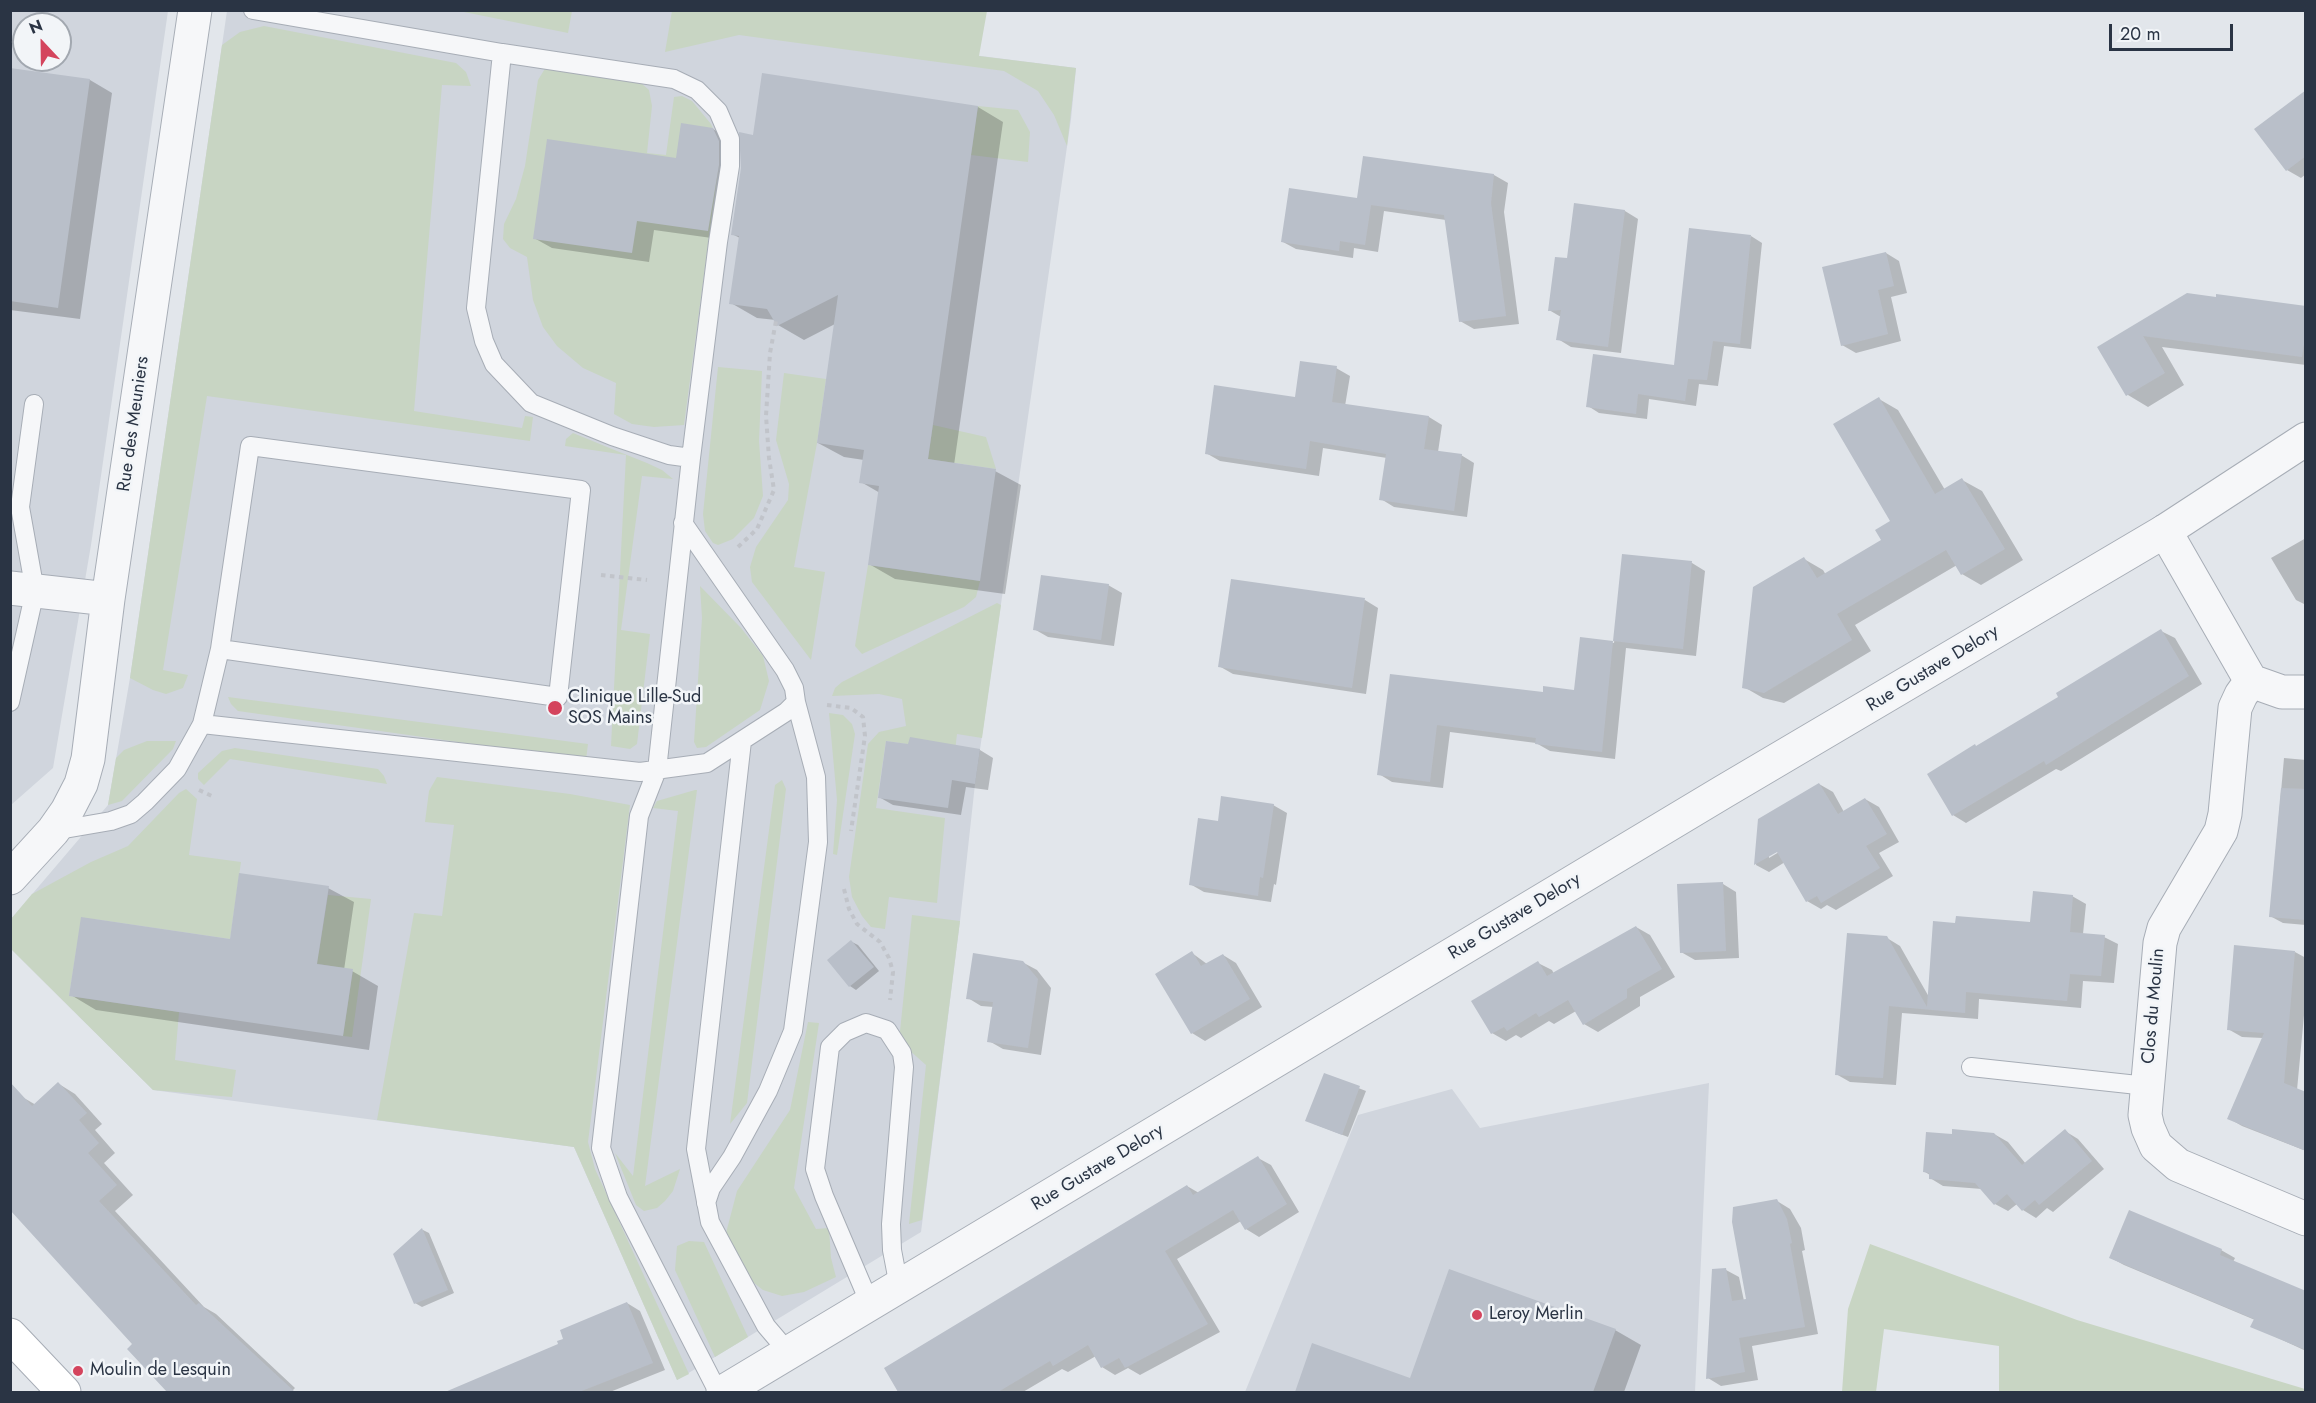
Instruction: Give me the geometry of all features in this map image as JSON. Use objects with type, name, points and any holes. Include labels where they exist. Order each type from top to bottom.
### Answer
[{"type":"main road","points":[[10,1335],[64,1392]]},
{"type":"street","name":"Rue des Meuniers","points":[[10,878],[53,831],[67,811],[81,784],[88,759],[108,599],[195,10]]},
{"type":"street","name":"Rue Gustave Delory","points":[[723,1392],[1713,798],[2165,531],[2306,439]]},
{"type":"street","points":[[2165,531],[2251,681],[2282,692],[2306,692]]},
{"type":"street","points":[[23,589],[108,599]]},
{"type":"street","name":"Clos du Moulin","points":[[2251,681],[2235,708],[2225,814],[2221,831],[2164,928],[2160,943],[2145,1115],[2156,1146],[2178,1165],[2306,1219]]},
{"type":"street","name":"Rue des Meuniers","points":[[10,862],[53,831]]},
{"type":"lane","points":[[253,10],[502,53],[674,79],[697,90],[718,111],[730,139],[730,166],[718,242],[683,523],[657,770],[639,816],[601,1148],[618,1197],[718,1392]]},
{"type":"lane","points":[[502,53],[476,308],[484,341],[494,364],[531,403],[612,436],[669,455],[691,458]]},
{"type":"lane","points":[[10,702],[23,589],[21,507],[34,404]]},
{"type":"lane","points":[[53,831],[111,821],[130,814],[177,769],[202,724],[220,649],[250,446],[581,490],[558,697],[220,649]]},
{"type":"lane","points":[[683,523],[785,670],[794,688],[816,777],[818,842],[793,1031],[768,1091],[732,1157],[711,1188],[706,1203]]},
{"type":"lane","points":[[202,724],[640,772],[707,763],[786,712],[796,702]]},
{"type":"lane","points":[[742,741],[696,1149],[710,1222],[766,1326],[789,1353]]},
{"type":"lane","points":[[870,1304],[824,1196],[815,1169],[830,1047],[845,1032],[866,1023],[887,1030],[902,1053],[904,1067],[891,1224],[892,1250],[899,1287]]},
{"type":"lane","points":[[1971,1067],[2147,1086]]},
{"type":"path","points":[[710,561],[738,547],[757,529],[774,490],[766,416],[770,352],[776,321]]},
{"type":"path","points":[[572,570],[643,581],[678,573]]},
{"type":"path","points":[[796,702],[851,708],[863,717],[865,736],[849,839]]},
{"type":"path","points":[[843,885],[849,909],[857,924],[880,942],[889,958],[893,972],[887,1030]]},
{"type":"shaded area","points":[[11,11],[168,11],[91,545],[53,768],[11,805]]},
{"type":"shaded area","name":"Clinique Lille-Sud SOS Mains","points":[[227,11],[680,11],[679,18],[1076,68],[1071,119],[975,784],[921,1232],[677,1380],[574,1147],[153,1090],[11,949],[11,919],[108,805],[130,678]]},
{"type":"shaded area","points":[[1709,1083],[1695,1392],[1245,1392],[1358,1115],[1452,1089],[1480,1128]]},
{"type":"green space","points":[[459,11],[572,11],[568,33]]},
{"type":"green space","points":[[672,11],[987,11],[979,56],[1076,68],[1067,146],[1054,115],[1038,91],[1004,71],[739,35],[665,52]]},
{"type":"green space","points":[[264,26],[456,63],[466,72],[471,86],[442,85],[414,411],[522,428],[525,416],[533,417],[530,441],[207,396],[163,670],[188,675],[183,688],[166,694],[130,678],[222,45],[240,32]]},
{"type":"green space","points":[[546,67],[641,83],[649,90],[652,106],[647,153],[666,155],[674,97],[682,96],[692,101],[711,124],[717,138],[719,162],[684,425],[654,427],[632,424],[614,414],[616,383],[583,368],[557,346],[543,327],[533,300],[527,257],[510,248],[503,239],[504,224],[516,199],[525,166],[538,80]]},
{"type":"green space","points":[[978,106],[1018,110],[1030,132],[1028,162],[971,155]]},
{"type":"green space","points":[[718,367],[762,371],[759,441],[763,496],[754,518],[733,539],[718,545],[713,543],[705,531],[703,514]]},
{"type":"green space","points":[[784,373],[826,379],[817,443],[794,567],[825,572],[811,660],[752,582],[750,567],[756,547],[788,500],[789,484],[776,440]]},
{"type":"green space","points":[[933,425],[986,437],[996,469],[928,459]]},
{"type":"green space","points":[[573,433],[647,463],[662,470],[673,479],[642,476],[621,630],[650,634],[637,744],[630,749],[611,746],[626,455],[565,446],[566,439]]},
{"type":"green space","points":[[868,565],[980,581],[976,597],[964,607],[862,654],[855,646]]},
{"type":"green space","points":[[700,586],[741,628],[763,656],[769,681],[760,710],[706,747],[697,748],[694,742],[702,618]]},
{"type":"green space","points":[[997,603],[1001,605],[982,738],[957,734],[955,751],[886,741],[876,808],[945,818],[937,903],[889,897],[885,929],[871,927],[852,897],[849,877],[868,744],[879,732],[906,726],[902,699],[879,694],[832,696],[835,688],[842,682]]},
{"type":"green space","points":[[228,697],[588,744],[586,760],[238,711]]},
{"type":"green space","points":[[829,713],[843,715],[852,724],[855,734],[837,855],[833,854],[837,800]]},
{"type":"green space","points":[[147,741],[176,741],[173,749],[122,801],[108,805],[116,758],[124,750]]},
{"type":"green space","points":[[235,748],[378,769],[387,784],[230,759],[204,785],[198,779],[198,773],[222,751]]},
{"type":"green space","points":[[437,777],[570,794],[630,805],[588,1142],[595,1169],[689,1374],[677,1380],[574,1147],[377,1120],[414,913],[442,916],[454,825],[425,822],[429,791]]},
{"type":"green space","points":[[782,780],[786,789],[747,1103],[730,1124],[775,785]]},
{"type":"green space","points":[[186,789],[197,799],[189,855],[241,862],[230,939],[94,919],[84,944],[77,945],[69,996],[179,1012],[175,1060],[236,1070],[232,1097],[153,1090],[11,949],[11,919],[32,894],[91,862],[128,846],[179,793]]},
{"type":"green space","points":[[697,790],[645,1186],[680,1169],[673,1191],[665,1201],[657,1208],[644,1211],[636,1205],[615,1153],[633,1176],[678,811],[653,808],[657,801]]},
{"type":"green space","points":[[328,895],[371,899],[352,1037],[343,1036],[353,970],[314,963],[319,952]]},
{"type":"green space","points":[[912,915],[960,921],[922,1220],[909,1224],[926,1065],[899,1041]]},
{"type":"green space","points":[[808,1022],[819,1023],[794,1188],[816,1229],[829,1228],[831,1258],[836,1277],[804,1292],[782,1296],[763,1290],[754,1283],[739,1264],[726,1233],[737,1191],[790,1110]]},
{"type":"green space","points":[[689,1241],[704,1242],[748,1337],[715,1357],[675,1270],[677,1246]]},
{"type":"green space","points":[[1870,1244],[2077,1320],[2305,1389],[2305,1392],[1999,1392],[1999,1346],[1884,1329],[1876,1392],[1842,1392],[1848,1309]]},
{"type":"building","points":[[10,68],[12,72],[39,72],[90,79],[58,308],[10,301]]},
{"type":"building","points":[[762,73],[978,106],[928,459],[996,469],[980,581],[868,565],[879,486],[859,483],[864,450],[817,443],[838,295],[777,326],[767,309],[729,304],[739,236],[731,235],[741,168],[739,132],[753,135]]},
{"type":"building","points":[[2306,90],[2306,156],[2286,171],[2254,129]]},
{"type":"building","points":[[681,123],[713,128],[719,141],[719,165],[708,231],[637,221],[632,253],[533,239],[547,139],[676,158]]},
{"type":"building","points":[[1363,156],[1494,174],[1491,203],[1506,316],[1459,322],[1444,215],[1371,205],[1365,245],[1340,241],[1339,251],[1281,242],[1289,188],[1357,198]]},
{"type":"building","points":[[1574,203],[1625,210],[1608,347],[1556,340],[1561,310],[1548,311],[1555,257],[1567,258]]},
{"type":"building","points":[[1689,228],[1751,235],[1740,344],[1713,341],[1707,380],[1688,379],[1685,401],[1638,394],[1636,414],[1586,407],[1593,354],[1674,365]]},
{"type":"building","points":[[1886,252],[1894,286],[1878,290],[1888,334],[1841,346],[1822,267]]},
{"type":"building","points":[[2187,293],[2216,297],[2216,294],[2306,306],[2306,331],[2302,357],[2143,336],[2165,373],[2126,396],[2097,347]]},
{"type":"building","points":[[1300,361],[1337,366],[1332,402],[1429,416],[1424,449],[1462,454],[1454,511],[1379,500],[1386,454],[1310,441],[1306,469],[1205,454],[1214,385],[1295,397]]},
{"type":"building","points":[[1879,397],[1935,494],[1962,478],[2005,549],[1961,575],[1946,550],[1837,614],[1852,640],[1764,693],[1742,688],[1753,587],[1804,557],[1817,578],[1881,540],[1875,530],[1890,521],[1833,424]]},
{"type":"building","points":[[1622,554],[1692,561],[1683,649],[1613,641]]},
{"type":"building","points":[[1041,575],[1109,584],[1101,640],[1033,630]]},
{"type":"building","points":[[1231,579],[1365,598],[1352,688],[1218,667]]},
{"type":"building","points":[[2161,629],[2189,676],[2046,765],[2044,761],[1952,816],[1927,774],[2058,697],[2056,693]]},
{"type":"building","points":[[1580,637],[1613,641],[1602,752],[1535,744],[1536,738],[1437,725],[1430,782],[1377,775],[1390,674],[1543,692],[1543,686],[1574,690]]},
{"type":"building","points":[[910,737],[980,749],[975,784],[952,780],[948,808],[878,798],[886,741],[908,744]]},
{"type":"building","points":[[1819,783],[1838,814],[1865,798],[1887,834],[1866,846],[1880,868],[1821,903],[1817,896],[1806,902],[1777,852],[1754,865],[1758,819]]},
{"type":"building","points":[[2281,788],[2306,789],[2306,920],[2269,917]]},
{"type":"building","points":[[1221,796],[1274,804],[1263,878],[1260,877],[1258,896],[1189,885],[1198,818],[1218,821]]},
{"type":"building","points":[[239,873],[329,886],[317,964],[353,969],[343,1036],[69,996],[81,917],[230,939]]},
{"type":"building","points":[[1723,882],[1726,951],[1680,953],[1677,884]]},
{"type":"building","points":[[2033,891],[2073,895],[2070,932],[2105,935],[2101,976],[2070,974],[2067,1001],[1966,992],[1965,1013],[1889,1006],[1883,1078],[1835,1075],[1847,933],[1887,936],[1927,1007],[1933,921],[1955,923],[1956,916],[2030,922]]},
{"type":"building","points":[[1636,926],[1662,969],[1627,989],[1627,998],[1583,1025],[1568,1000],[1539,1017],[1536,1013],[1507,1031],[1504,1027],[1491,1034],[1471,1001],[1538,961],[1547,976]]},
{"type":"building","points":[[851,940],[874,967],[849,987],[827,960]]},
{"type":"building","points":[[2234,945],[2295,951],[2284,1083],[2306,1092],[2306,1151],[2227,1119],[2264,1033],[2227,1030]]},
{"type":"building","points":[[1192,951],[1201,966],[1223,954],[1250,999],[1191,1034],[1155,974]]},
{"type":"building","points":[[973,953],[1023,961],[1038,979],[1028,1048],[987,1042],[993,1002],[966,999]]},
{"type":"building","points":[[1324,1073],[1360,1086],[1342,1135],[1305,1121]]},
{"type":"building","points":[[10,1082],[32,1106],[58,1082],[87,1113],[79,1120],[99,1143],[88,1153],[117,1185],[99,1201],[196,1305],[199,1303],[295,1392],[167,1392],[127,1349],[132,1344],[10,1210]]},
{"type":"building","points":[[1952,1129],[1994,1133],[2022,1165],[2065,1129],[2092,1161],[2039,1205],[2035,1200],[2022,1211],[2007,1194],[1994,1205],[1975,1183],[1929,1179],[1929,1173],[1923,1172],[1926,1132],[1952,1134]]},
{"type":"building","points":[[1258,1156],[1287,1204],[1245,1230],[1233,1210],[1165,1251],[1208,1324],[1125,1368],[1119,1358],[1101,1368],[1088,1345],[1053,1366],[1050,1361],[998,1392],[898,1392],[884,1368],[1187,1185],[1193,1195]]},
{"type":"building","points":[[1777,1199],[1787,1219],[1805,1327],[1739,1338],[1745,1372],[1706,1379],[1712,1269],[1726,1268],[1732,1301],[1746,1299],[1732,1222],[1733,1207]]},
{"type":"building","points":[[2129,1210],[2222,1249],[2220,1255],[2306,1291],[2306,1350],[2250,1327],[2254,1319],[2109,1258]]},
{"type":"building","points":[[422,1228],[448,1290],[414,1304],[393,1254]]},
{"type":"building","name":"Leroy Merlin","points":[[1449,1269],[1616,1329],[1593,1392],[1295,1392],[1312,1343],[1410,1378]]},
{"type":"building","points":[[627,1302],[653,1363],[579,1392],[445,1392],[558,1344],[557,1341],[563,1339],[560,1330]]},
{"type":"place","name":"Clinique Lille-Sud SOS Mains","points":[[555,708]]},
{"type":"place","name":"Leroy Merlin","points":[[1477,1315]]},
{"type":"place","name":"Moulin de Lesquin","points":[[78,1371]]}]
